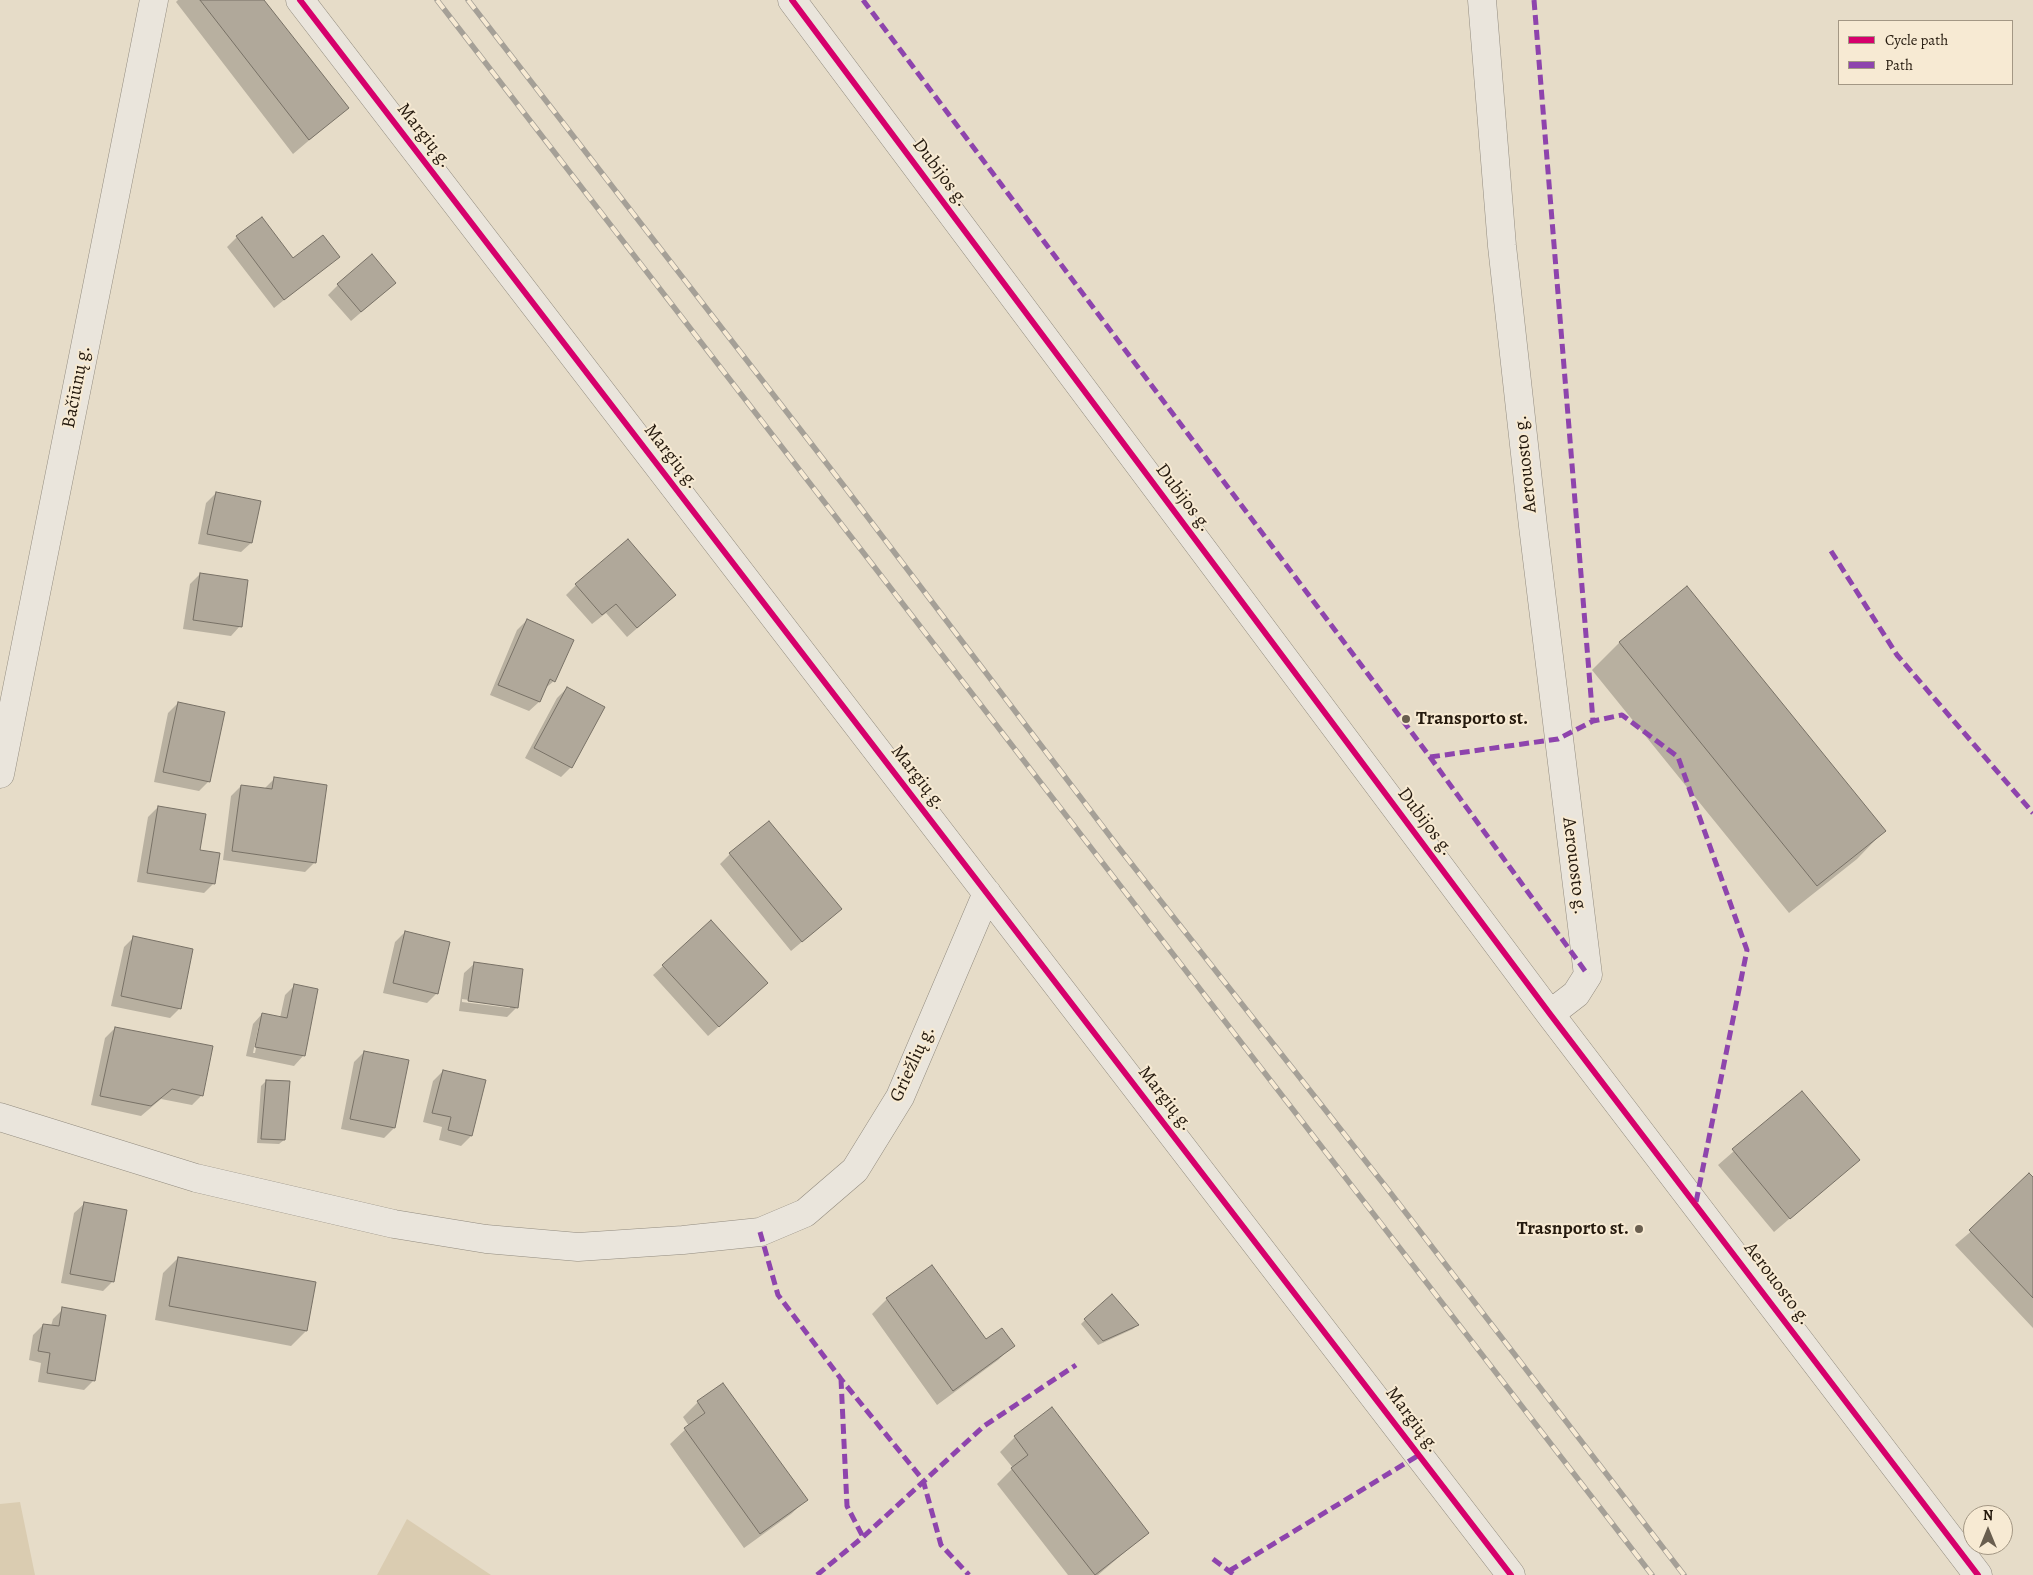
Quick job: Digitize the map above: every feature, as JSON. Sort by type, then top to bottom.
[{"type":"street","name":"Bačiūnų g.","points":[[0,774],[154,0]]},
{"type":"street","name":"Margių g.","points":[[300,0],[1512,1575]]},
{"type":"street","name":"Dubijos g.","points":[[792,0],[1550,1014]]},
{"type":"street","name":"Aerouosto g.","points":[[1482,0],[1502,246],[1525,458],[1588,975],[1576,994],[1550,1014],[1978,1575]]},
{"type":"street","name":"Griežlių g.","points":[[0,1117],[196,1178],[394,1224],[486,1239],[578,1247],[683,1240],[760,1232],[805,1213],[855,1170],[900,1097],[987,893]]},
{"type":"shaded area","points":[[20,1502],[35,1575],[0,1575],[0,1504]]},
{"type":"shaded area","points":[[407,1519],[491,1575],[377,1575]]},
{"type":"building","points":[[200,0],[264,0],[349,108],[309,140]]},
{"type":"building","points":[[262,217],[293,258],[323,235],[340,257],[284,300],[236,236]]},
{"type":"building","points":[[372,254],[396,283],[361,312],[337,284]]},
{"type":"building","points":[[216,492],[261,501],[252,543],[207,534]]},
{"type":"building","points":[[628,539],[676,595],[637,628],[616,604],[602,615],[575,584]]},
{"type":"building","points":[[200,573],[248,580],[242,627],[193,620]]},
{"type":"building","points":[[1687,586],[1886,831],[1817,886],[1619,642]]},
{"type":"building","points":[[527,619],[574,640],[555,682],[550,679],[540,702],[498,685]]},
{"type":"building","points":[[567,687],[605,707],[572,768],[534,748]]},
{"type":"building","points":[[178,702],[225,712],[210,782],[163,772]]},
{"type":"building","points":[[274,777],[327,785],[316,863],[232,851],[241,785],[272,789]]},
{"type":"building","points":[[158,806],[206,814],[200,850],[220,853],[215,884],[147,873]]},
{"type":"building","points":[[769,821],[842,909],[802,942],[729,853]]},
{"type":"building","points":[[711,920],[768,983],[719,1027],[662,965]]},
{"type":"building","points":[[405,931],[450,942],[438,994],[393,983]]},
{"type":"building","points":[[133,936],[193,949],[181,1009],[121,996]]},
{"type":"building","points":[[474,962],[523,969],[518,1008],[468,1001]]},
{"type":"building","points":[[294,984],[318,989],[305,1056],[255,1047],[262,1013],[287,1018]]},
{"type":"building","points":[[115,1027],[213,1046],[203,1096],[172,1089],[151,1106],[100,1096]]},
{"type":"building","points":[[364,1051],[409,1060],[395,1128],[350,1119]]},
{"type":"building","points":[[443,1070],[486,1080],[472,1136],[448,1130],[451,1117],[432,1113]]},
{"type":"building","points":[[266,1080],[290,1081],[285,1140],[261,1139]]},
{"type":"building","points":[[1802,1091],[1860,1160],[1790,1219],[1732,1149]]},
{"type":"building","points":[[2029,1173],[2033,1177],[2033,1298],[1969,1230]]},
{"type":"building","points":[[84,1202],[127,1210],[114,1282],[70,1274]]},
{"type":"building","points":[[178,1257],[316,1282],[307,1331],[169,1306]]},
{"type":"building","points":[[932,1265],[986,1339],[1002,1328],[1015,1346],[953,1391],[886,1298]]},
{"type":"building","points":[[1112,1294],[1139,1325],[1103,1341],[1084,1319]]},
{"type":"building","points":[[62,1307],[106,1315],[95,1381],[47,1373],[50,1353],[38,1351],[43,1324],[59,1326]]},
{"type":"building","points":[[723,1383],[808,1500],[760,1534],[684,1428],[705,1413],[697,1401]]},
{"type":"building","points":[[1052,1407],[1149,1533],[1095,1575],[1011,1468],[1028,1455],[1014,1436]]},
{"type":"railway","points":[[437,0],[1652,1575]]},
{"type":"railway","points":[[468,0],[844,486],[1119,848],[1386,1187],[1684,1575]]},
{"type":"marked path","points":[[863,0],[1430,757],[1588,975]]},
{"type":"marked path","points":[[1534,0],[1593,721]]},
{"type":"marked path","points":[[1831,551],[1897,655],[2033,813]]},
{"type":"marked path","points":[[1430,757],[1558,739],[1593,721],[1622,715],[1678,757],[1747,950],[1696,1202]]},
{"type":"marked path","points":[[760,1232],[778,1295],[841,1379],[923,1480],[941,1545],[969,1575]]},
{"type":"marked path","points":[[817,1575],[863,1537],[984,1426],[1076,1365]]},
{"type":"marked path","points":[[841,1379],[847,1506],[863,1537]]},
{"type":"marked path","points":[[1229,1571],[1419,1455]]},
{"type":"marked path","points":[[1213,1559],[1233,1574]]},
{"type":"cycle path","points":[[300,0],[1511,1575]]},
{"type":"cycle path","points":[[792,0],[1550,1014],[1978,1575]]},
{"type":"place","name":"Transporto st.","points":[[1406,719]]},
{"type":"place","name":"Trasnporto st.","points":[[1639,1229]]}]
